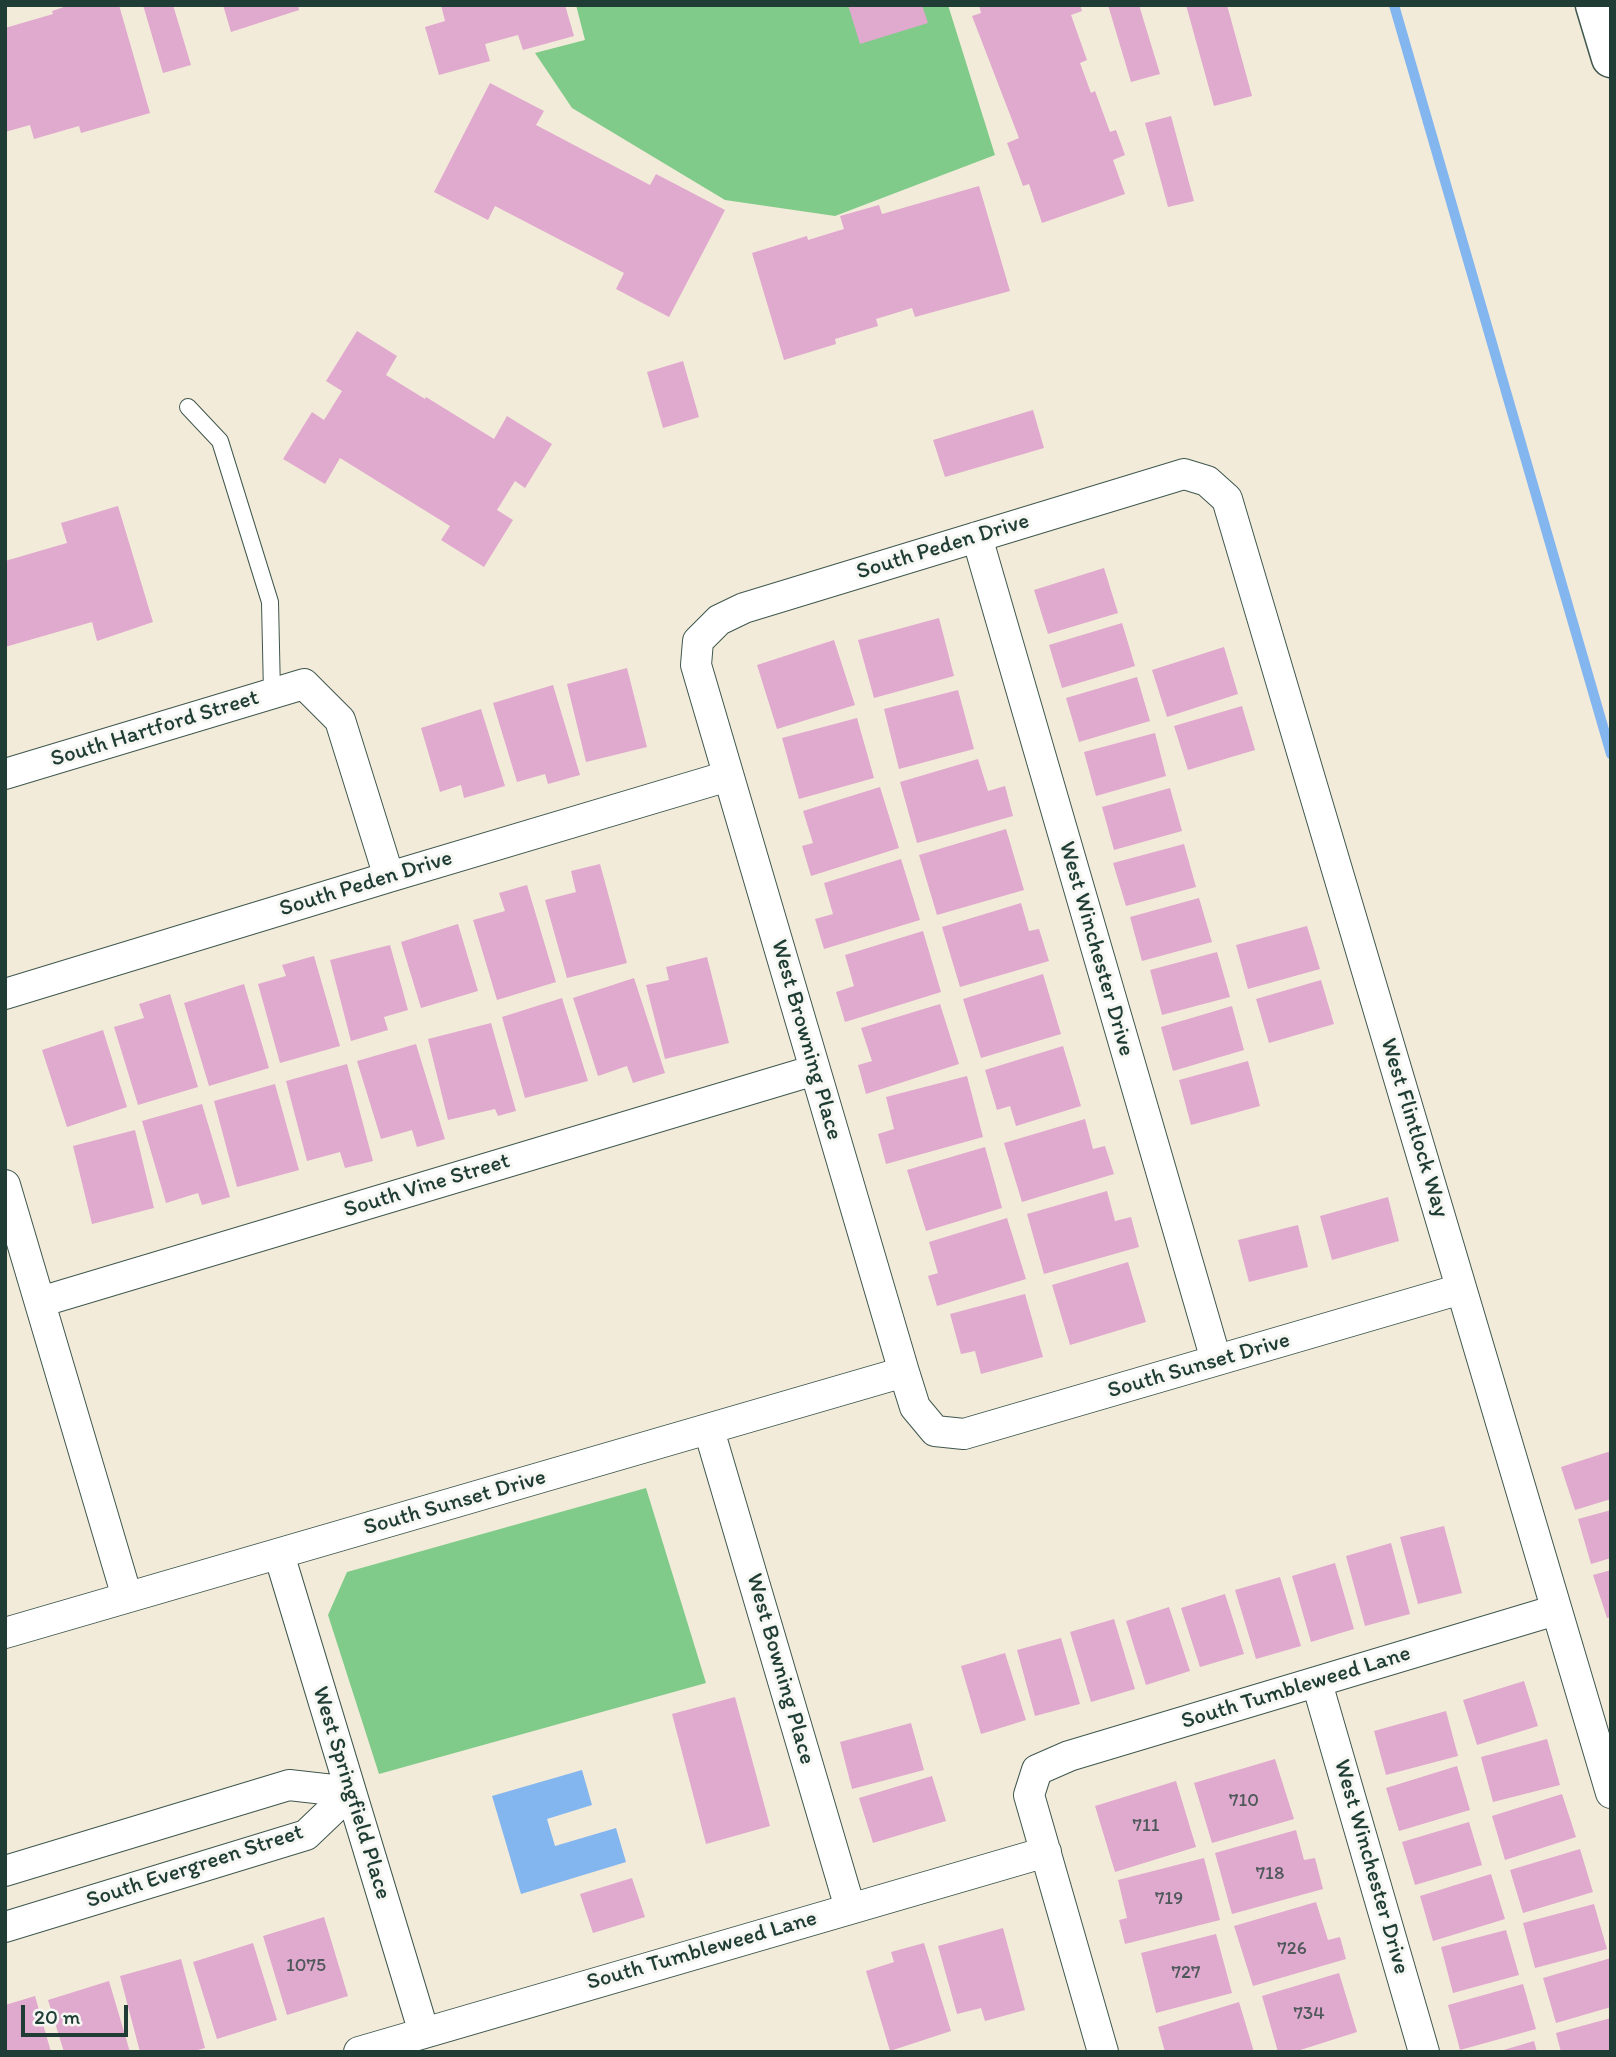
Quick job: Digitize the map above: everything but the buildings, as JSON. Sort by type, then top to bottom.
[{"type":"highway","points":[[1595,5],[1611,58]]},
{"type":"street","name":"South Peden Drive","points":[[698,641],[719,620],[744,608],[1184,474],[1198,477]]},
{"type":"street","name":"West Flintlock Way","points":[[1198,477],[1214,485],[1227,499],[1611,1793]]},
{"type":"street","name":"West Winchester Drive","points":[[977,537],[1216,1360]]},
{"type":"street","name":"West Browning Place","points":[[698,641],[696,665],[904,1372],[915,1407],[935,1431]]},
{"type":"street","name":"South Hartford Street","points":[[5,774],[304,684],[340,720],[389,877]]},
{"type":"street","name":"South Peden Drive","points":[[5,994],[729,776]]},
{"type":"street","name":"South Vine Street","points":[[40,1302],[815,1070]]},
{"type":"street","points":[[5,1185],[127,1597]]},
{"type":"street","name":"South Sunset Drive","points":[[935,1431],[964,1434],[1461,1289]]},
{"type":"street","name":"South Sunset Drive","points":[[5,1633],[904,1372]]},
{"type":"street","name":"West Bowning Place","points":[[709,1430],[850,1908]]},
{"type":"street","name":"West Springfield Place","points":[[279,1554],[424,2033]]},
{"type":"street","name":"South Tumbleweed Lane","points":[[359,2052],[1046,1852],[1029,1795],[1037,1770],[1069,1756],[1556,1610]]},
{"type":"street","name":"West Winchester Drive","points":[[1317,1683],[1424,2052]]},
{"type":"street","name":"South Evergreen Street","points":[[5,1871],[289,1785],[351,1792]]},
{"type":"street","name":"South Evergreen Street","points":[[5,1927],[306,1835],[351,1792]]},
{"type":"street","points":[[1046,1852],[1103,2052]]},
{"type":"lane","points":[[188,407],[220,441],[270,603],[272,693]]},
{"type":"green space","points":[[576,5],[948,5],[995,155],[835,216],[725,200],[572,108],[535,53],[585,40]]},
{"type":"green space","points":[[646,1488],[706,1683],[379,1774],[328,1615],[347,1572]]},
{"type":"water","points":[[582,1770],[592,1805],[547,1819],[555,1846],[616,1828],[626,1862],[521,1894],[492,1796]]},
{"type":"waterway","points":[[1394,5],[1611,754]]}]
